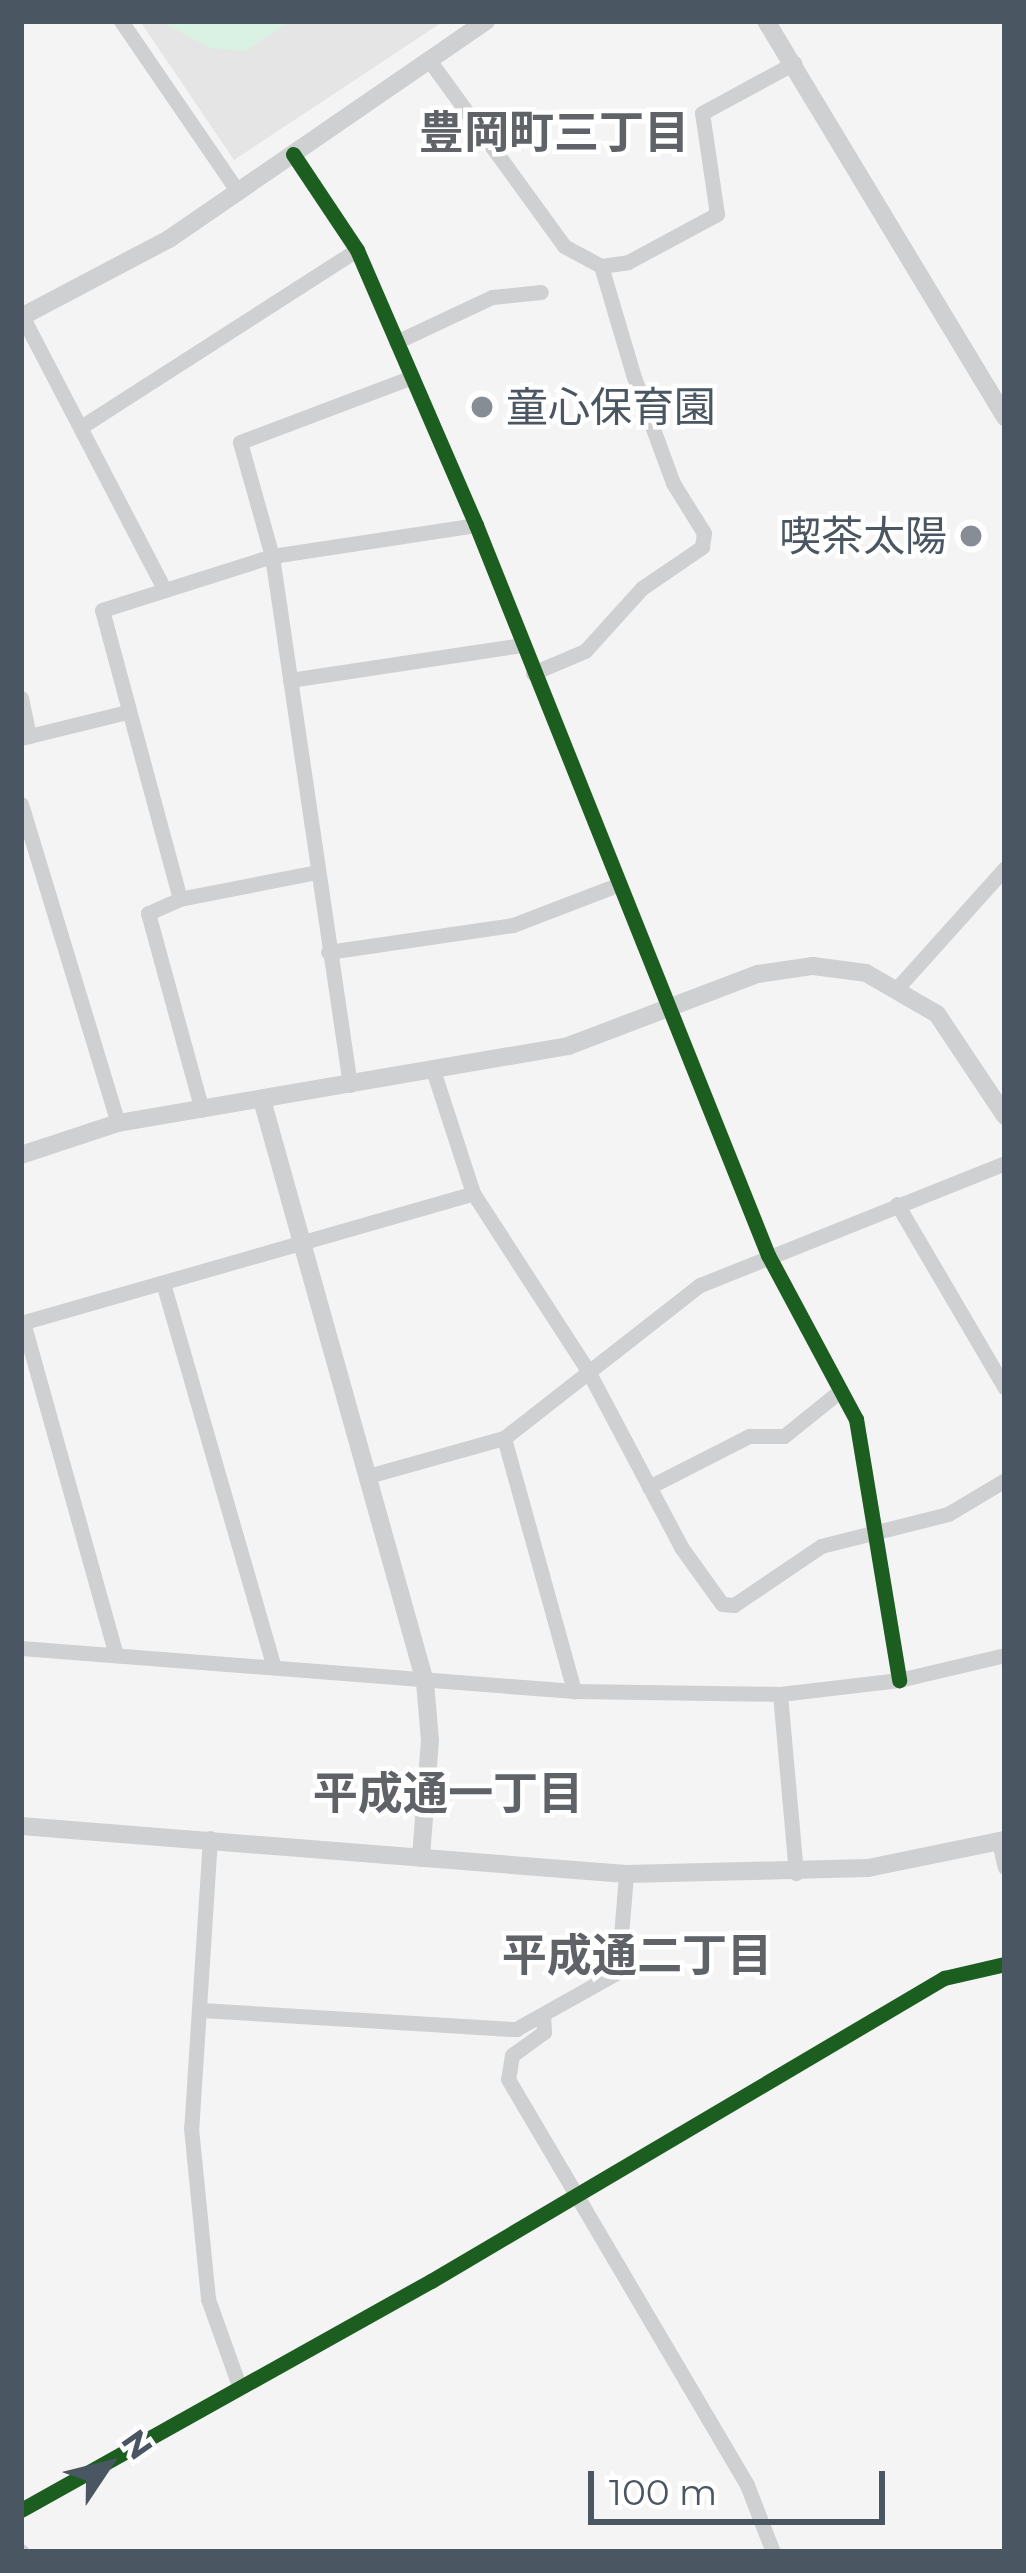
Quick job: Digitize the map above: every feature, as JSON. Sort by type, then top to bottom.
[{"type":"street","points":[[121,21],[238,192]]},
{"type":"street","points":[[164,589],[85,425],[22,316],[238,192],[486,21]]},
{"type":"street","points":[[766,21],[1005,417]]},
{"type":"street","points":[[429,59],[564,246],[601,266],[628,262],[717,214],[702,112],[794,63]]},
{"type":"street","points":[[293,154],[357,250],[476,525],[768,1255],[856,1419],[899,1680]]},
{"type":"street","points":[[85,425],[357,250]]},
{"type":"street","points":[[533,673],[585,651],[642,589],[702,547],[704,533],[673,483],[633,374],[601,266]]},
{"type":"street","points":[[396,342],[492,297],[541,292]]},
{"type":"street","points":[[350,1085],[272,556],[240,442],[412,377]]},
{"type":"street","points":[[180,899],[103,610],[272,556],[476,525]]},
{"type":"street","points":[[290,680],[522,645]]},
{"type":"street","points":[[21,698],[25,737],[127,712]]},
{"type":"street","points":[[21,804],[118,1124]]},
{"type":"street","points":[[898,986],[1005,868]]},
{"type":"street","points":[[202,1110],[148,913],[180,899],[317,872]]},
{"type":"street","points":[[328,952],[513,925],[617,885]]},
{"type":"street","points":[[21,1155],[118,1124],[568,1046],[758,974],[813,967],[898,986],[938,1014],[1005,1116]]},
{"type":"street","points":[[434,1070],[473,1193],[588,1371],[649,1487],[722,1604],[734,1605],[821,1546],[948,1514],[1005,1480]]},
{"type":"street","points":[[262,1100],[425,1682],[430,1740],[421,1858]]},
{"type":"street","points":[[368,1476],[504,1438],[700,1285],[1005,1163]]},
{"type":"street","points":[[116,1654],[22,1322],[473,1193]]},
{"type":"street","points":[[897,1204],[1005,1388]]},
{"type":"street","points":[[163,1283],[273,1665]]},
{"type":"street","points":[[649,1487],[748,1436],[784,1436],[840,1391]]},
{"type":"street","points":[[504,1438],[574,1691]]},
{"type":"street","points":[[21,1648],[273,1665],[425,1682],[574,1691],[780,1694],[899,1680],[1005,1655]]},
{"type":"street","points":[[780,1694],[796,1873]]},
{"type":"street","points":[[21,1826],[626,1874],[796,1873],[1002,1841],[1005,1867]]},
{"type":"street","points":[[210,1838],[191,2128],[208,2299],[238,2383]]},
{"type":"street","points":[[201,2010],[495,2033],[543,2016],[618,1972],[626,1874]]},
{"type":"street","points":[[21,2510],[238,2383],[430,2281],[576,2191],[961,1969],[1005,1964]]},
{"type":"street","points":[[543,2016],[544,2032],[512,2055],[508,2079],[747,2485],[772,2552]]},
{"type":"shaded area","points":[[140,21],[444,21],[234,160]]},
{"type":"green space","points":[[159,21],[291,21],[245,51],[211,48]]},
{"type":"cycle path","points":[[293,154],[357,250],[476,525],[768,1255],[856,1419],[899,1680]]},
{"type":"cycle path","points":[[21,2510],[431,2281],[944,1978],[1005,1964]]},
{"type":"place","name":"童心保育園","points":[[482,407]]},
{"type":"place","name":"喫茶太陽","points":[[971,536]]},
{"type":"district","name":"豊岡町三丁目","points":[[554,132]]},
{"type":"district","name":"平成通一丁目","points":[[448,1793]]},
{"type":"district","name":"平成通二丁目","points":[[637,1955]]}]
